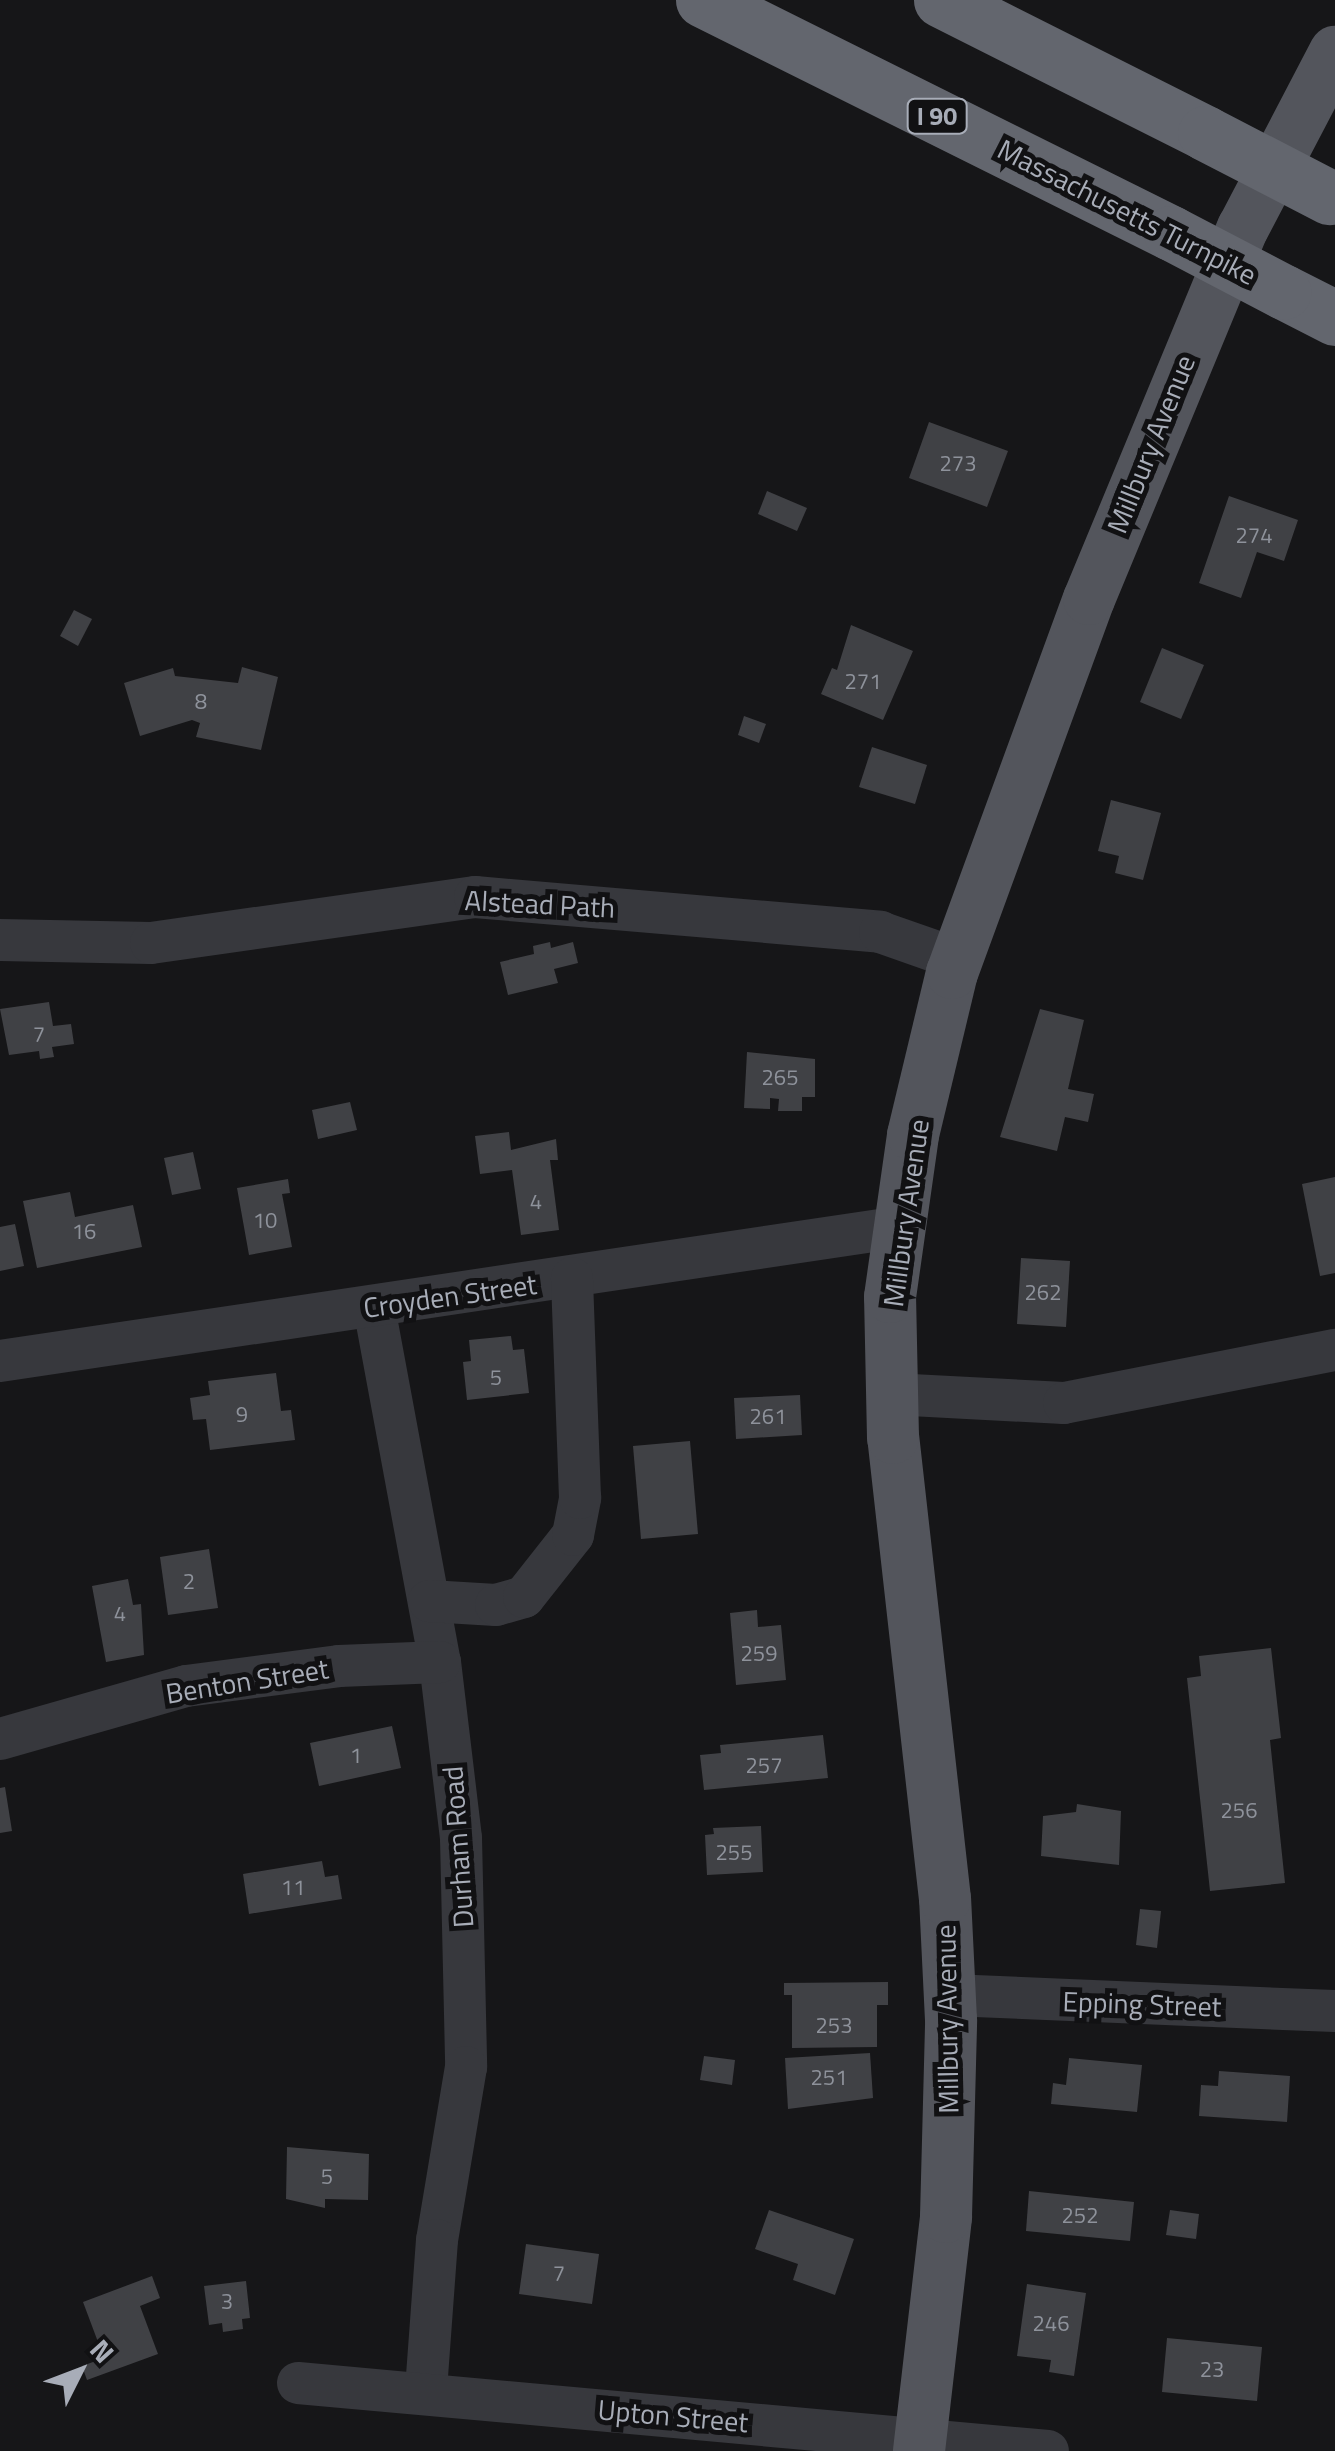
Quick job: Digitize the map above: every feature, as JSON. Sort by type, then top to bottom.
[{"type":"highway","name":"Massachusetts Turnpike","points":[[703,0],[1335,318]]},
{"type":"highway","points":[[941,0],[1332,198]]},
{"type":"main road","name":"Millbury Avenue","points":[[920,2444],[946,2217],[950,1995],[892,1394],[890,1297],[913,1136],[957,959],[1042,720],[1174,385],[1243,228],[1335,52]]},
{"type":"street","name":"Alstead Path","points":[[0,940],[151,943],[475,897],[880,932],[957,959]]},
{"type":"street","name":"Croyden Street","points":[[0,1362],[900,1227]]},
{"type":"street","points":[[429,1600],[496,1605],[524,1596],[573,1535],[580,1498],[572,1278]]},
{"type":"street","name":"Durham Road","points":[[374,1307],[440,1662],[461,1838],[466,2067],[437,2240],[426,2391]]},
{"type":"street","points":[[892,1394],[1064,1403],[1335,1350]]},
{"type":"street","name":"Benton Street","points":[[0,1739],[186,1686],[339,1666],[440,1662]]},
{"type":"street","name":"Epping Street","points":[[950,1995],[1335,2011]]},
{"type":"street","name":"Upton Street","points":[[298,2382],[426,2391],[920,2444],[1048,2451]]},
{"type":"building","points":[[929,422],[1008,451],[987,507],[909,478]]},
{"type":"building","points":[[767,491],[807,508],[797,531],[758,514]]},
{"type":"building","points":[[1229,496],[1298,520],[1284,561],[1257,552],[1241,598],[1199,583]]},
{"type":"building","points":[[74,610],[92,619],[78,646],[60,636]]},
{"type":"building","points":[[851,625],[913,651],[883,720],[821,694],[832,668],[837,670]]},
{"type":"building","points":[[1162,648],[1204,665],[1181,719],[1140,702]]},
{"type":"building","points":[[242,667],[278,677],[261,750],[196,737],[200,723],[192,720],[140,736],[124,683],[173,668],[175,676],[238,683]]},
{"type":"building","points":[[744,716],[766,724],[759,743],[738,735]]},
{"type":"building","points":[[872,747],[927,765],[915,804],[859,787]]},
{"type":"building","points":[[1111,800],[1161,813],[1143,880],[1115,873],[1119,856],[1098,851]]},
{"type":"building","points":[[550,942],[551,948],[573,942],[578,963],[554,969],[558,983],[508,995],[500,962],[534,954],[533,946]]},
{"type":"building","points":[[49,1002],[53,1026],[71,1024],[74,1044],[52,1047],[54,1057],[40,1059],[39,1051],[9,1055],[0,1009]]},
{"type":"building","points":[[1040,1009],[1084,1020],[1068,1089],[1094,1094],[1088,1122],[1065,1117],[1057,1151],[1000,1137]]},
{"type":"building","points":[[747,1052],[815,1059],[815,1097],[802,1097],[802,1111],[778,1111],[779,1099],[770,1098],[770,1109],[744,1108]]},
{"type":"building","points":[[350,1102],[357,1130],[318,1139],[312,1110]]},
{"type":"building","points":[[509,1132],[511,1150],[556,1139],[558,1160],[550,1160],[559,1230],[521,1235],[512,1170],[480,1174],[475,1136]]},
{"type":"building","points":[[193,1152],[201,1189],[172,1195],[164,1158]]},
{"type":"building","points":[[1335,1177],[1335,1273],[1320,1276],[1302,1184]]},
{"type":"building","points":[[288,1179],[290,1193],[282,1194],[292,1247],[249,1255],[237,1188]]},
{"type":"building","points":[[70,1192],[75,1217],[133,1205],[142,1247],[37,1268],[23,1201]]},
{"type":"building","points":[[15,1224],[24,1266],[0,1271],[0,1227]]},
{"type":"building","points":[[1021,1258],[1070,1261],[1066,1327],[1017,1324]]},
{"type":"building","points":[[511,1336],[513,1350],[524,1349],[529,1393],[467,1400],[463,1362],[471,1361],[469,1340]]},
{"type":"building","points":[[276,1373],[281,1411],[291,1410],[295,1440],[210,1450],[206,1419],[193,1420],[190,1398],[210,1395],[208,1381]]},
{"type":"building","points":[[800,1395],[802,1435],[736,1439],[734,1398]]},
{"type":"building","points":[[690,1441],[698,1534],[641,1539],[633,1446]]},
{"type":"building","points":[[209,1549],[218,1608],[168,1615],[160,1557]]},
{"type":"building","points":[[128,1579],[133,1605],[141,1604],[144,1655],[106,1662],[92,1586]]},
{"type":"building","points":[[757,1610],[758,1627],[781,1625],[786,1680],[736,1685],[730,1613]]},
{"type":"building","points":[[1271,1648],[1281,1738],[1270,1740],[1285,1883],[1210,1891],[1187,1678],[1201,1676],[1199,1656]]},
{"type":"building","points":[[392,1726],[401,1768],[319,1786],[310,1743]]},
{"type":"building","points":[[823,1735],[828,1778],[704,1790],[700,1755],[721,1753],[720,1745]]},
{"type":"building","points":[[5,1787],[12,1831],[0,1833],[0,1788]]},
{"type":"building","points":[[1077,1804],[1121,1811],[1119,1865],[1041,1856],[1043,1816],[1076,1812]]},
{"type":"building","points":[[761,1826],[763,1872],[707,1875],[705,1835],[714,1834],[713,1828]]},
{"type":"building","points":[[322,1861],[325,1877],[338,1875],[342,1899],[249,1914],[243,1874]]},
{"type":"building","points":[[1140,1909],[1161,1911],[1157,1948],[1136,1945]]},
{"type":"building","points":[[888,1982],[888,2005],[877,2005],[877,2047],[792,2048],[792,1995],[784,1995],[784,1983]]},
{"type":"building","points":[[870,2053],[873,2098],[788,2109],[785,2058]]},
{"type":"building","points":[[704,2056],[735,2060],[732,2085],[700,2080]]},
{"type":"building","points":[[1069,2058],[1142,2065],[1137,2112],[1051,2104],[1053,2083],[1066,2085]]},
{"type":"building","points":[[1219,2071],[1290,2076],[1287,2122],[1199,2116],[1201,2085],[1218,2086]]},
{"type":"building","points":[[287,2147],[369,2154],[368,2200],[325,2199],[325,2208],[286,2199]]},
{"type":"building","points":[[1029,2191],[1134,2202],[1130,2241],[1026,2231]]},
{"type":"building","points":[[769,2210],[854,2239],[835,2295],[793,2280],[798,2264],[755,2249]]},
{"type":"building","points":[[1170,2210],[1199,2214],[1196,2239],[1166,2235]]},
{"type":"building","points":[[526,2244],[599,2254],[592,2304],[519,2294]]},
{"type":"building","points":[[152,2276],[160,2298],[140,2306],[158,2354],[87,2380],[82,2366],[104,2358],[83,2302]]},
{"type":"building","points":[[246,2281],[250,2318],[242,2319],[243,2329],[223,2332],[222,2323],[209,2325],[204,2286]]},
{"type":"building","points":[[1027,2284],[1086,2293],[1074,2376],[1049,2372],[1051,2360],[1017,2356]]},
{"type":"building","points":[[1167,2338],[1262,2347],[1257,2401],[1162,2392]]}]
